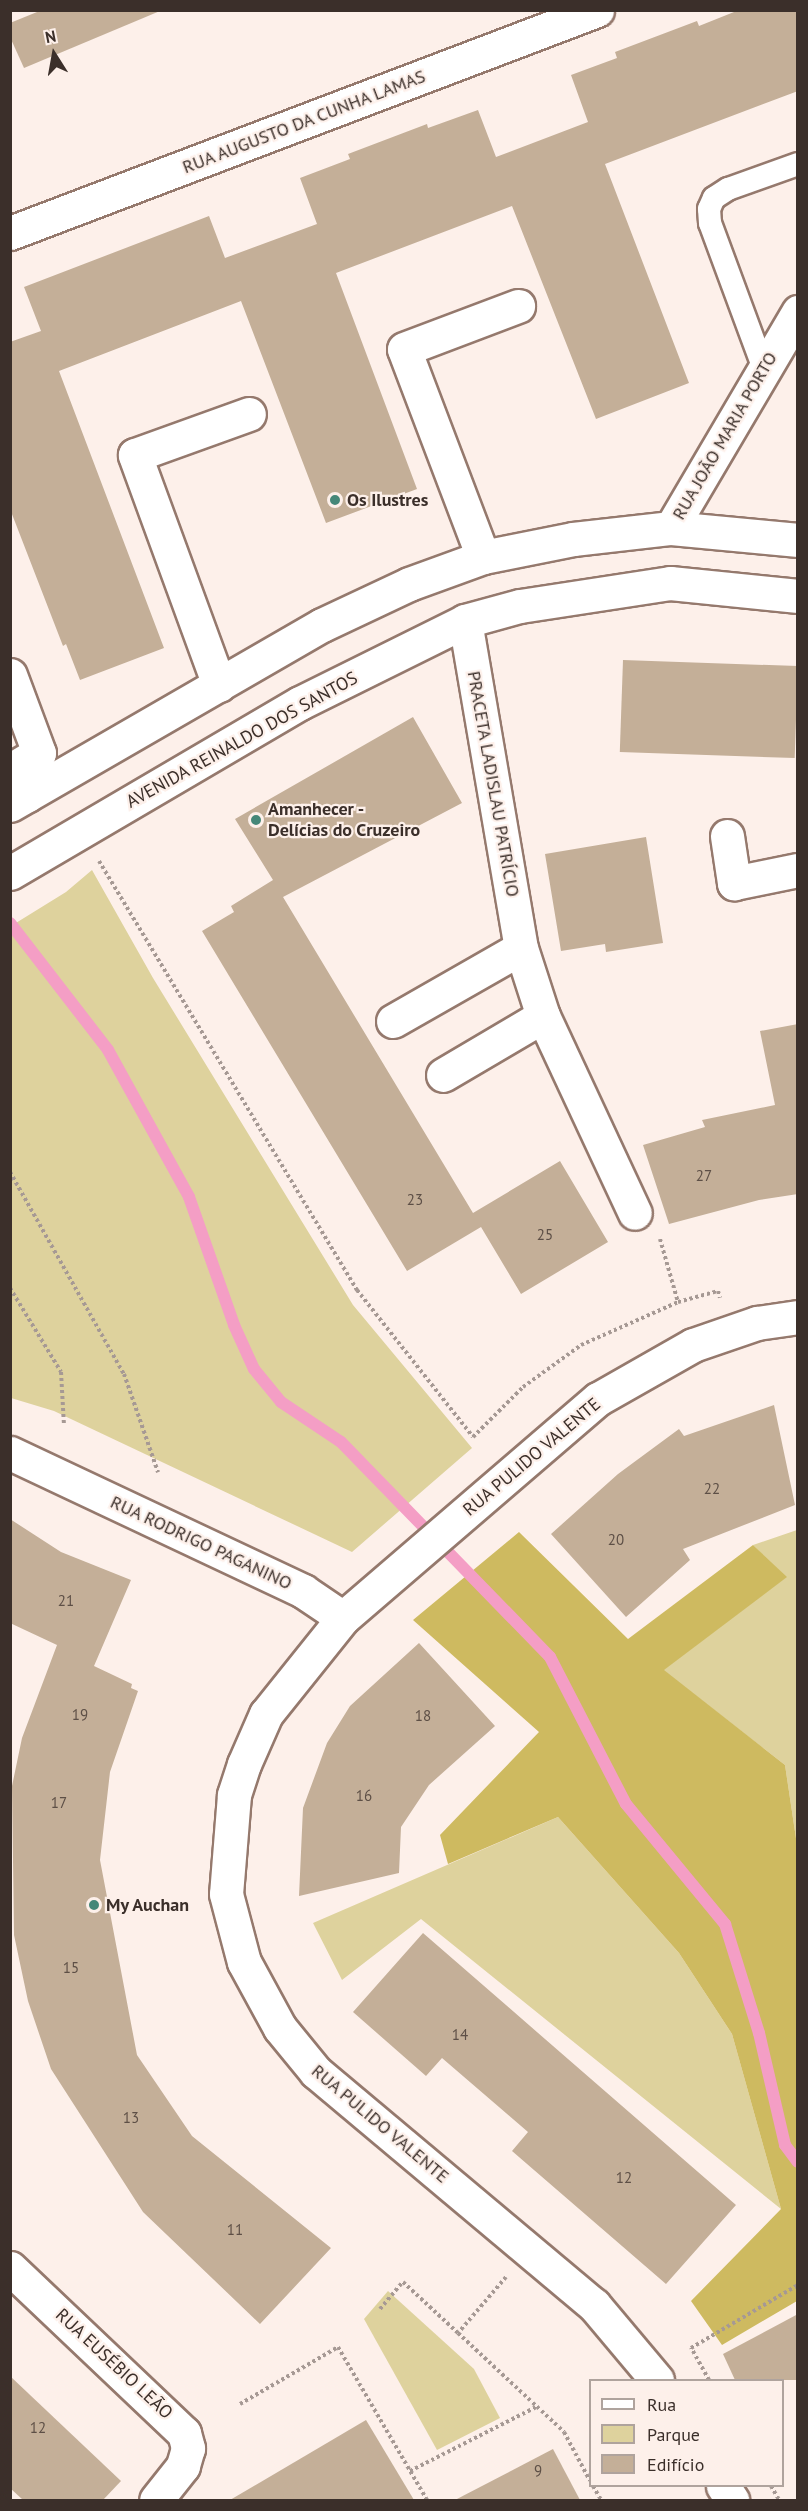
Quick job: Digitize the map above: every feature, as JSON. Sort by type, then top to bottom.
[{"type":"street","name":"RUA AUGUSTO DA CUNHA LAMAS","points":[[10,233],[597,10]]},
{"type":"street","points":[[483,557],[404,349],[518,306]]},
{"type":"street","name":"RUA JOÃO MARIA PORTO","points":[[671,528],[798,312]]},
{"type":"street","points":[[219,685],[135,455],[249,414]]},
{"type":"street","points":[[10,675],[39,753],[11,770],[17,801],[333,620],[409,584],[483,557],[573,539],[671,528],[798,540]]},
{"type":"street","name":"AVENIDA REINALDO DOS SANTOS","points":[[10,873],[300,703],[465,621],[530,604],[670,583],[798,596]]},
{"type":"street","name":"PRACETA LADISLAU PATRÍCIO","points":[[465,621],[521,948],[543,1016],[635,1213]]},
{"type":"street","points":[[727,836],[734,884],[798,870]]},
{"type":"street","points":[[393,1021],[521,948]]},
{"type":"street","points":[[443,1075],[543,1016]]},
{"type":"street","name":"RUA PULIDO VALENTE","points":[[656,2379],[594,2305],[530,2248],[316,2072],[260,1996],[236,1940],[226,1894],[226,1860],[234,1795],[244,1764],[266,1714],[343,1618],[598,1399],[693,1345],[757,1323],[798,1317]]},
{"type":"street","name":"RUA RODRIGO PAGANINO","points":[[10,1453],[303,1591],[343,1618]]},
{"type":"street","name":"RUA EUSÉBIO LEÃO","points":[[10,2268],[184,2433],[188,2448],[183,2466],[156,2500]]},
{"type":"street","points":[[724,2487],[732,2500]]},
{"type":"lane","points":[[764,369],[710,223],[709,209],[714,198],[728,189],[798,164]]},
{"type":"path","points":[[51,849],[73,873],[98,860],[357,1290],[473,1437],[523,1387],[581,1345],[678,1302],[718,1291]]},
{"type":"path","points":[[10,1172],[124,1374],[158,1472]]},
{"type":"path","points":[[635,1213],[640,1226],[655,1221],[678,1302]]},
{"type":"path","points":[[10,1288],[61,1372],[64,1426]]},
{"type":"path","points":[[458,2333],[530,2248]]},
{"type":"path","points":[[380,2309],[403,2282],[564,2432],[589,2477]]},
{"type":"path","points":[[709,2379],[691,2348],[798,2285]]},
{"type":"path","points":[[240,2404],[338,2347],[427,2500]]},
{"type":"path","points":[[411,2471],[538,2406]]},
{"type":"green space","points":[[92,870],[153,978],[353,1305],[472,1448],[352,1552],[54,1411],[11,1398],[11,926],[66,892]]},
{"type":"green space","points":[[797,1530],[797,1845],[785,1765],[663,1670],[786,1577],[753,1545]]},
{"type":"green space","points":[[558,1817],[679,1953],[732,2034],[781,2209],[421,1919],[342,1980],[313,1923]]},
{"type":"green space","points":[[388,2291],[474,2369],[500,2418],[437,2450],[364,2319]]},
{"type":"shaded area","points":[[519,1532],[628,1639],[753,1545],[787,1577],[664,1670],[785,1765],[797,1845],[797,2301],[722,2345],[691,2301],[781,2209],[732,2034],[679,1953],[558,1817],[448,1864],[440,1835],[539,1732],[413,1620]]},
{"type":"building","points":[[42,10],[160,11],[24,68],[10,37],[10,23]]},
{"type":"building","points":[[739,10],[798,10],[798,91],[605,164],[689,383],[596,419],[512,206],[336,273],[417,489],[326,523],[241,301],[59,371],[164,648],[80,680],[66,644],[63,646],[10,509],[10,342],[41,331],[24,287],[209,216],[225,258],[317,224],[300,178],[350,159],[348,154],[427,124],[428,128],[478,110],[496,157],[588,122],[571,75],[617,58],[615,52],[697,21],[699,26]]},
{"type":"building","points":[[623,660],[798,666],[795,758],[620,752]]},
{"type":"building","points":[[413,717],[462,803],[283,897],[473,1213],[560,1161],[608,1242],[521,1294],[481,1227],[407,1271],[202,931],[234,912],[231,906],[273,880],[235,819]]},
{"type":"building","points":[[646,837],[663,943],[606,952],[605,944],[561,951],[545,854]]},
{"type":"building","points":[[798,1024],[798,1194],[759,1200],[669,1224],[643,1145],[705,1127],[702,1120],[775,1105],[760,1031]]},
{"type":"building","points":[[774,1405],[795,1505],[683,1549],[690,1560],[626,1617],[551,1534],[618,1474],[679,1429],[684,1436]]},
{"type":"building","points":[[10,1519],[61,1552],[131,1580],[94,1666],[132,1684],[131,1688],[138,1691],[110,1772],[100,1860],[137,2055],[192,2136],[331,2248],[260,2324],[143,2212],[51,2069],[28,2001],[14,1935],[12,1786],[22,1738],[57,1645],[10,1623]]},
{"type":"building","points":[[419,1643],[495,1726],[429,1785],[401,1827],[399,1873],[299,1896],[303,1808],[327,1743],[350,1706]]},
{"type":"building","points":[[423,1933],[736,2205],[666,2284],[512,2151],[528,2132],[442,2058],[426,2076],[353,2012]]},
{"type":"building","points":[[798,2314],[798,2380],[735,2379],[723,2354]]},
{"type":"building","points":[[10,2376],[121,2481],[103,2500],[23,2500],[10,2488]]},
{"type":"building","points":[[366,2420],[414,2500],[230,2500]]},
{"type":"building","points":[[553,2449],[580,2500],[455,2500]]},
{"type":"waterway","points":[[10,923],[108,1050],[189,1197],[234,1325],[254,1369],[281,1402],[341,1442],[550,1657],[626,1804],[725,1924],[759,2033],[785,2145],[798,2162]]},
{"type":"place","name":"Os Ilustres","points":[[335,500]]},
{"type":"place","name":"Amanhecer - Delícias do Cruzeiro","points":[[256,820]]},
{"type":"place","name":"My Auchan","points":[[94,1905]]}]
